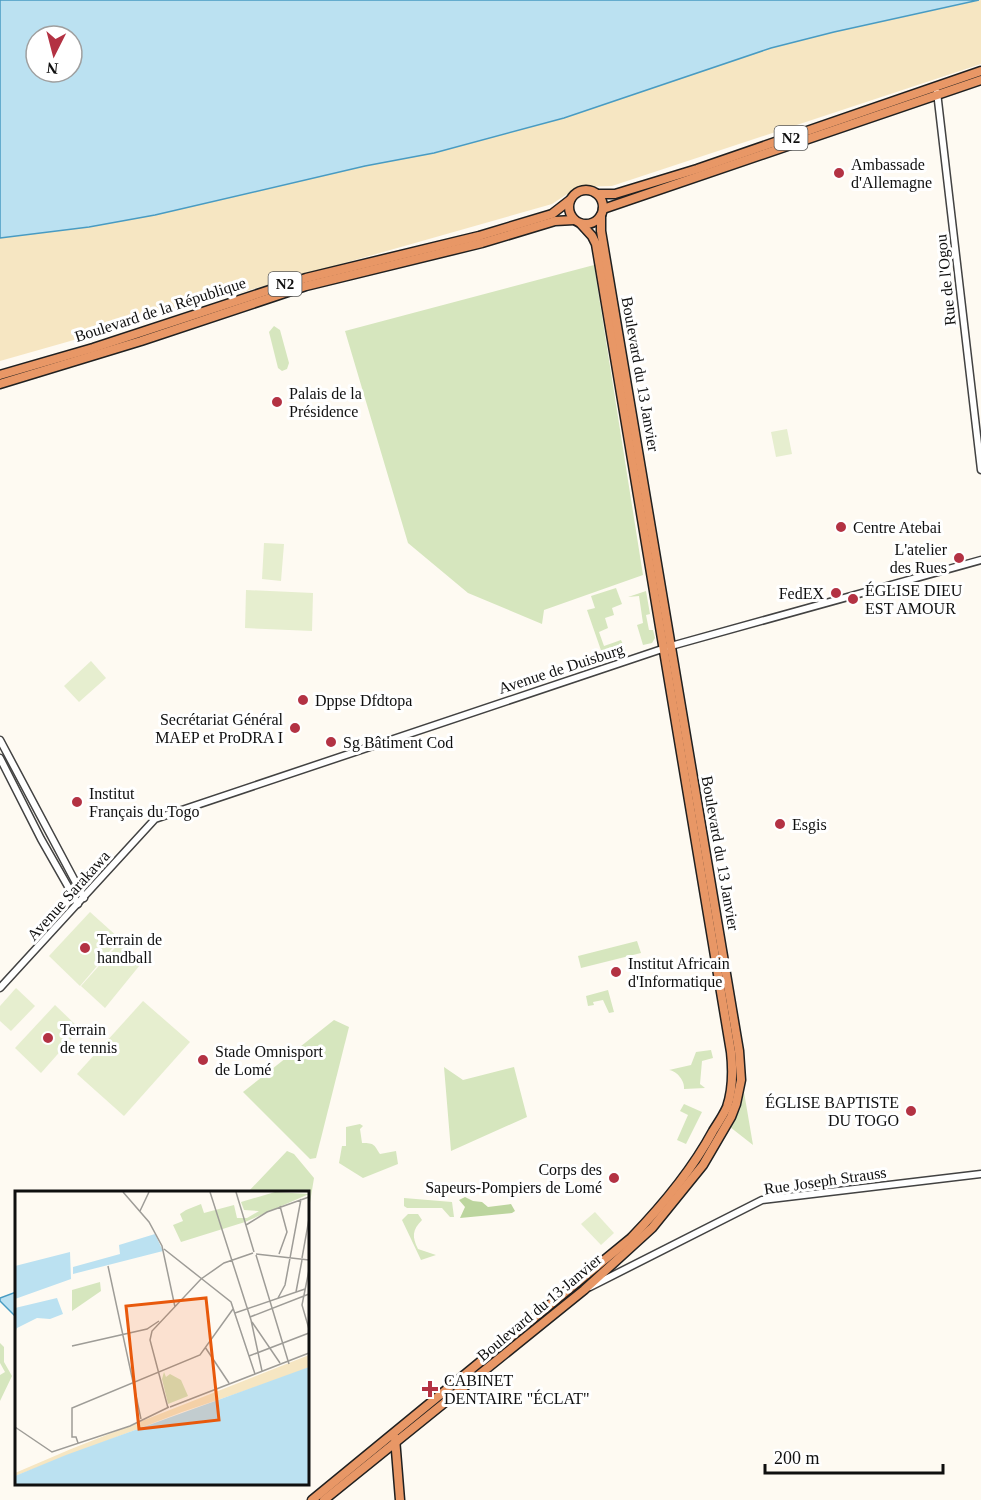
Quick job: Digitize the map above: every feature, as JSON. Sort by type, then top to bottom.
[{"type":"highway","name":"N2","points":[[602,212],[738,165],[981,71]]},
{"type":"highway","name":"N2","points":[[598,194],[615,194],[697,170],[936,90],[981,80]]},
{"type":"highway","points":[[589,190],[598,194],[602,201],[602,212],[591,224],[578,222],[569,211],[570,200],[580,191],[589,190]]},
{"type":"highway","name":"Boulevard de la République","points":[[0,375],[93,348],[306,278],[497,231],[552,214],[570,200]]},
{"type":"highway","name":"Boulevard du 13 Janvier","points":[[324,1500],[395,1437],[631,1238],[695,1160],[727,1107],[732,1080],[732,1062],[602,231],[602,212]]},
{"type":"highway","name":"Boulevard de la République","points":[[0,384],[306,286],[482,243],[555,221],[578,222]]},
{"type":"highway","name":"Boulevard du 13 Janvier","points":[[312,1500],[584,1290],[652,1228],[703,1165],[734,1111],[741,1080],[739,1051],[718,920],[596,244],[592,236],[578,222]]},
{"type":"highway","points":[[395,1437],[400,1500]]},
{"type":"street","name":"Rue de l'Ogou","points":[[936,90],[981,470]]},
{"type":"street","name":"Avenue de Duisburg","points":[[155,819],[667,647],[981,560]]},
{"type":"street","points":[[1,744],[84,898]]},
{"type":"street","points":[[9,759],[1,761],[78,904]]},
{"type":"street","name":"Avenue Sarakawa","points":[[0,988],[155,819]]},
{"type":"street","name":"Rue Joseph Strauss","points":[[584,1290],[762,1200],[981,1174]]},
{"type":"green space","points":[[594,265],[643,575],[544,610],[542,624],[468,593],[408,543],[345,331]]},
{"type":"green space","points":[[274,326],[280,330],[289,363],[287,369],[282,371],[278,368],[269,332]]},
{"type":"green space","points":[[787,429],[792,454],[776,457],[771,432]]},
{"type":"green space","points":[[264,543],[284,544],[281,581],[262,579]]},
{"type":"green space","points":[[616,588],[622,604],[612,608],[614,615],[605,618],[608,628],[599,632],[604,646],[621,640],[626,651],[604,659],[587,610],[595,608],[591,596]]},
{"type":"green space","points":[[246,590],[313,593],[312,631],[245,628]]},
{"type":"green space","points":[[646,591],[650,614],[646,615],[649,630],[653,630],[655,638],[652,643],[643,645],[637,625],[643,623],[639,596],[628,597]]},
{"type":"green space","points":[[91,661],[106,678],[79,702],[64,686]]},
{"type":"green space","name":"Terrain de handball","points":[[90,912],[120,939],[80,986],[49,956]]},
{"type":"green space","points":[[121,941],[144,960],[105,1008],[81,986]]},
{"type":"green space","points":[[637,941],[641,953],[581,968],[578,956]]},
{"type":"green space","points":[[16,988],[35,1006],[11,1031],[0,1021],[0,1006]]},
{"type":"green space","points":[[608,990],[614,1012],[609,1013],[603,1000],[593,1002],[594,1005],[588,1006],[586,996]]},
{"type":"green space","points":[[143,1001],[190,1042],[124,1116],[77,1074]]},
{"type":"green space","name":"Terrain de tennis","points":[[55,1005],[80,1029],[41,1073],[15,1048]]},
{"type":"green space","points":[[334,1020],[349,1027],[316,1158],[310,1159],[243,1092]]},
{"type":"green space","points":[[711,1050],[713,1058],[702,1061],[700,1084],[705,1088],[684,1089],[680,1077],[669,1070],[691,1065],[696,1052]]},
{"type":"green space","points":[[444,1067],[463,1080],[514,1067],[527,1117],[451,1151]]},
{"type":"green space","points":[[744,1092],[753,1145],[730,1127],[740,1110]]},
{"type":"green space","points":[[684,1104],[702,1112],[686,1144],[677,1140],[688,1115],[680,1111]]},
{"type":"green space","points":[[360,1124],[363,1126],[360,1129],[362,1143],[374,1145],[380,1154],[396,1151],[398,1164],[363,1178],[339,1163],[342,1146],[346,1146],[346,1127]]},
{"type":"green space","points":[[287,1151],[294,1154],[314,1178],[309,1209],[309,1191],[249,1191]]},
{"type":"green space","points":[[465,1197],[482,1202],[488,1207],[511,1204],[515,1211],[460,1218],[465,1207],[459,1200]]},
{"type":"green space","points":[[404,1198],[452,1202],[454,1217],[450,1217],[442,1208],[407,1208],[404,1206]]},
{"type":"green space","points":[[595,1212],[614,1233],[601,1245],[581,1224]]},
{"type":"green space","points":[[408,1214],[418,1214],[422,1220],[414,1234],[418,1249],[436,1255],[421,1260],[402,1220]]},
{"type":"green space","points":[[0,1343],[4,1347],[4,1362],[12,1376],[0,1401],[0,1375],[5,1372],[0,1363]]},
{"type":"sand","points":[[981,0],[981,64],[612,186],[578,187],[552,204],[0,361],[0,238],[89,227],[155,215],[365,166],[434,153],[564,118],[771,48]]},
{"type":"water","points":[[0,0],[979,0],[771,48],[564,118],[434,153],[365,166],[155,215],[89,227],[0,238]]},
{"type":"water","points":[[15,1292],[15,1316],[0,1301],[0,1298]]},
{"type":"place","name":"Ambassade d'Allemagne","points":[[839,173]]},
{"type":"place","name":"Palais de la Présidence","points":[[277,402]]},
{"type":"place","name":"Centre Atebai","points":[[841,527]]},
{"type":"place","name":"L'atelier des Rues","points":[[959,558]]},
{"type":"place","name":"FedEX","points":[[836,593]]},
{"type":"place","name":"ÉGLISE DIEU EST AMOUR","points":[[853,599]]},
{"type":"place","name":"Dppse Dfdtopa","points":[[303,700]]},
{"type":"place","name":"Secrétariat Général MAEP et ProDRA I","points":[[295,728]]},
{"type":"place","name":"Sg Bâtiment Cod","points":[[331,742]]},
{"type":"place","name":"Institut Français du Togo","points":[[77,802]]},
{"type":"place","name":"Esgis","points":[[780,824]]},
{"type":"place","name":"Terrain de handball","points":[[85,948]]},
{"type":"place","name":"Institut Africain d'Informatique","points":[[616,972]]},
{"type":"place","name":"Terrain de tennis","points":[[48,1038]]},
{"type":"place","name":"Stade Omnisport de Lomé","points":[[203,1060]]},
{"type":"place","name":"ÉGLISE BAPTISTE DU TOGO","points":[[911,1111]]},
{"type":"place","name":"Corps des Sapeurs-Pompiers de Lomé","points":[[614,1178]]},
{"type":"place","name":"CABINET DENTAIRE \"ÉCLAT\"","points":[[430,1389]]}]
